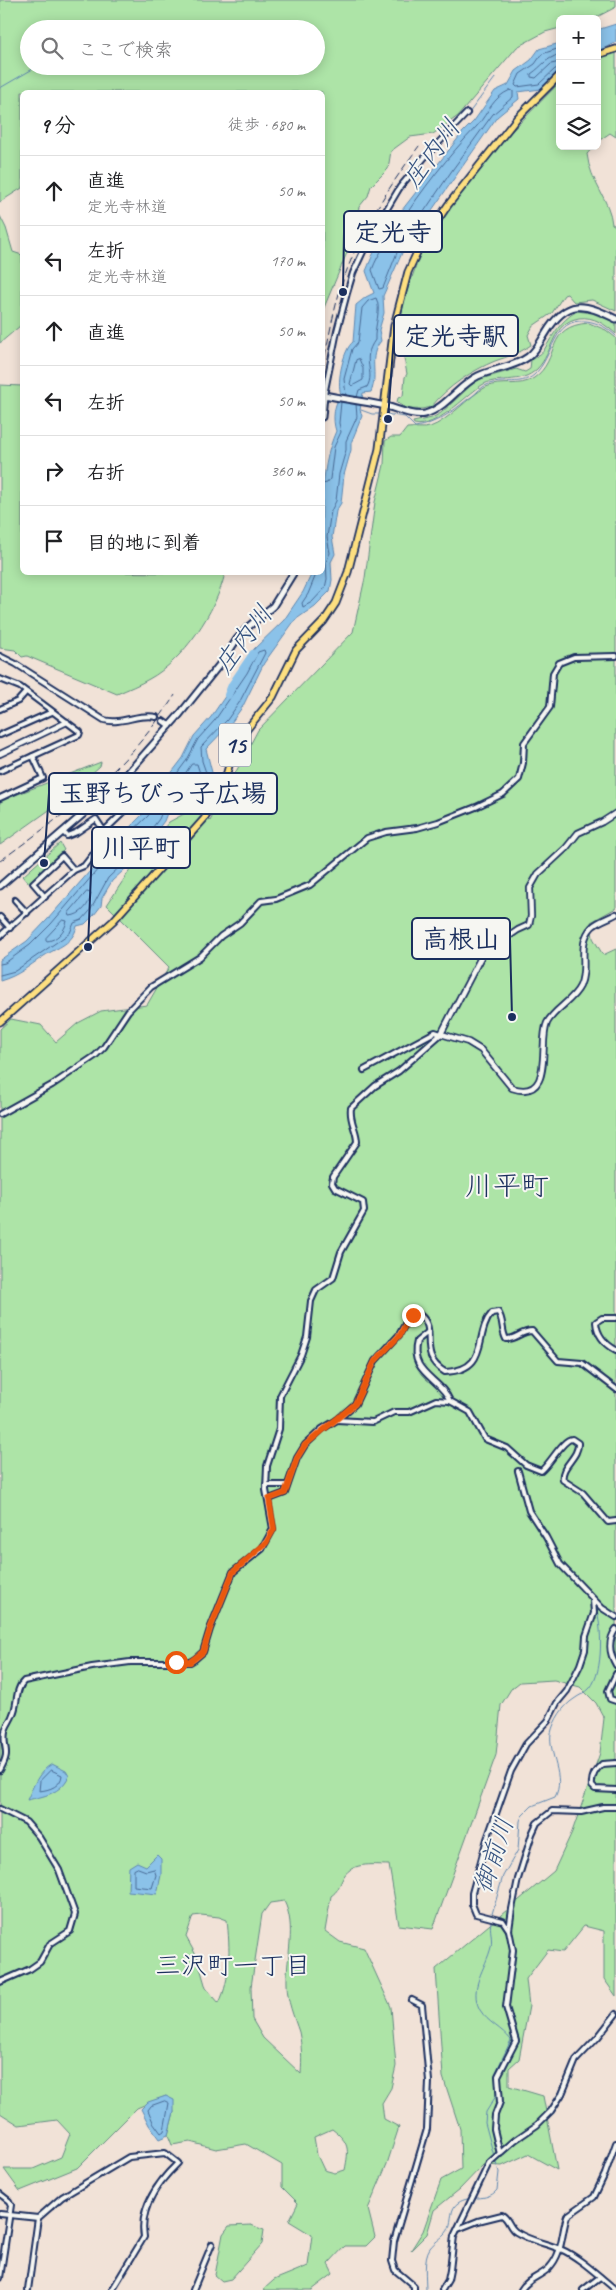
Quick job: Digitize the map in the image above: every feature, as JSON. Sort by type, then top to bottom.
[{"type":"main road","points":[[601,54],[616,49]]},
{"type":"main road","name":"15","points":[[0,1022],[113,921],[215,805],[235,744],[273,697],[293,655],[324,621],[342,592],[379,449],[394,326],[408,272],[419,248],[448,204],[517,118],[556,79]]},
{"type":"main road","points":[[325,395],[383,410],[420,415],[432,411],[478,376],[510,366],[530,356],[558,315],[575,306],[587,306],[616,319]]},
{"type":"main road","points":[[0,886],[118,784],[170,726],[224,659],[237,639],[273,606],[292,575]]},
{"type":"street","points":[[325,390],[347,293],[353,273],[368,239],[405,182],[466,113]]},
{"type":"street","points":[[0,656],[16,664],[104,720],[112,722],[148,716],[156,718]]},
{"type":"street","points":[[0,1114],[52,1085],[95,1056],[104,1047],[128,1011],[150,987],[200,957],[221,936],[240,923],[261,901],[276,899],[310,885],[367,838],[386,832],[431,824],[476,807],[503,794],[514,785],[522,773],[524,743],[550,707],[553,672],[559,663],[574,657],[616,656]]},
{"type":"street","points":[[0,679],[20,687],[80,732],[79,735],[0,772]]},
{"type":"street","points":[[0,709],[18,701],[26,692]]},
{"type":"street","points":[[0,735],[52,712]]},
{"type":"street","points":[[163,721],[170,726]]},
{"type":"street","points":[[0,754],[67,722]]},
{"type":"street","points":[[0,798],[43,778],[33,756]]},
{"type":"street","points":[[0,936],[74,870],[84,866],[102,843],[104,831],[127,809]]},
{"type":"street","points":[[0,1770],[8,1754],[5,1739],[6,1726],[15,1710],[21,1684],[30,1680],[92,1667],[130,1662],[190,1662],[203,1652],[210,1629],[233,1572],[262,1549],[274,1529],[266,1485],[268,1456],[279,1424],[280,1396],[301,1355],[307,1337],[311,1301],[316,1290],[332,1278],[341,1252],[364,1211],[363,1202],[335,1188],[332,1183],[333,1177],[358,1142],[351,1121],[351,1108],[375,1086],[399,1071],[441,1034],[482,955],[518,930],[529,925],[531,916],[530,888],[538,874],[566,848],[578,833],[616,813]]},
{"type":"street","points":[[62,832],[67,836],[78,832],[96,819],[104,831]]},
{"type":"street","points":[[44,897],[33,884],[62,856],[74,870]]},
{"type":"street","points":[[15,900],[27,913]]},
{"type":"street","points":[[364,1070],[435,1032],[468,1042],[482,1050],[512,1088],[526,1090],[533,1087],[541,1076],[544,1065],[544,1033],[548,1022],[572,996],[583,978],[583,951],[586,937],[593,926],[616,914]]},
{"type":"street","points":[[0,917],[10,928]]},
{"type":"street","points":[[269,1499],[285,1493],[297,1458],[305,1445],[322,1429],[337,1420],[355,1404],[375,1361],[400,1335],[409,1317],[420,1315],[423,1318],[428,1332],[429,1354],[432,1362],[445,1372],[463,1369],[476,1357],[489,1317],[492,1313],[498,1312],[506,1339],[511,1339],[525,1331],[532,1331],[558,1361],[582,1363],[591,1368],[616,1390]]},
{"type":"street","points":[[616,1318],[602,1318],[596,1322],[596,1329],[601,1339],[616,1350]]},
{"type":"street","points":[[428,1332],[417,1341],[416,1356],[419,1366],[433,1383],[446,1393],[450,1401]]},
{"type":"street","points":[[337,1420],[373,1422],[394,1412],[409,1412],[436,1400],[450,1401],[470,1412],[484,1439],[508,1448],[526,1465],[541,1471],[565,1441],[572,1439],[578,1443],[579,1449],[564,1470],[563,1480],[583,1493],[608,1522],[616,1521]]},
{"type":"street","points":[[518,1471],[529,1512],[546,1537],[560,1564],[593,1600],[606,1612],[616,1617]]},
{"type":"street","points":[[266,1485],[287,1485]]},
{"type":"street","points":[[509,1930],[503,1921],[476,1914],[472,1904],[472,1893],[487,1838],[515,1761],[526,1744],[548,1721],[557,1702],[567,1691],[580,1665],[585,1650],[586,1636],[594,1613],[593,1600]]},
{"type":"street","points":[[616,1628],[610,1645],[612,1658],[616,1665]]},
{"type":"street","points":[[616,1674],[608,1691],[610,1700],[616,1701]]},
{"type":"street","points":[[616,1763],[602,1764],[595,1772],[591,1782],[595,1789],[616,1790]]},
{"type":"street","points":[[499,2155],[494,2130],[495,2115],[500,2102],[498,2076],[516,2041],[506,2007],[513,1950],[509,1930],[515,1890],[525,1852],[542,1818],[552,1811],[581,1812],[603,1807],[616,1807]]},
{"type":"street","points":[[0,1809],[26,1822],[39,1837],[64,1880],[75,1914],[70,1931],[50,1944],[40,1962],[30,1969],[0,1982]]},
{"type":"street","points":[[412,2000],[422,2005],[429,2081],[427,2129],[394,2241],[392,2260],[395,2270],[414,2286],[414,2290]]},
{"type":"street","points":[[442,2290],[448,2280],[454,2236],[492,2160],[552,2111],[562,2094],[576,2060],[598,2038],[616,2014]]},
{"type":"street","points":[[521,2290],[524,2284],[550,2267],[561,2249],[567,2216],[594,2196],[605,2174],[616,2143]]},
{"type":"street","points":[[28,2290],[38,2218],[62,2197],[129,2157],[165,2152],[178,2163],[159,2182],[142,2222],[144,2237],[112,2290]]},
{"type":"street","points":[[0,2194],[10,2203],[0,2278]]},
{"type":"street","points":[[0,2214],[38,2218]]},
{"type":"street","points":[[458,2229],[478,2220],[502,2215],[506,2218],[510,2228],[517,2233],[530,2240],[561,2249],[615,2289]]},
{"type":"street","points":[[193,2290],[212,2244]]},
{"type":"street","points":[[583,2290],[600,2277]]},
{"type":"green space","points":[[0,0],[616,0],[616,7],[601,15],[556,15],[556,29],[545,32],[517,47],[458,116],[433,134],[410,137],[391,151],[388,169],[371,186],[368,196],[359,207],[351,243],[325,305],[325,90],[20,90],[20,189],[0,202]]},
{"type":"green space","points":[[616,51],[616,137],[610,133],[601,139],[601,60],[601,57]]},
{"type":"green space","points":[[556,86],[556,150],[590,150],[587,154],[592,173],[608,207],[612,224],[616,226],[616,311],[592,300],[574,302],[567,294],[564,295],[552,313],[533,326],[528,335],[531,345],[518,353],[495,361],[469,374],[445,392],[432,406],[423,409],[409,409],[397,402],[398,398],[403,396],[407,374],[404,358],[411,341],[410,329],[403,327],[400,323],[405,297],[421,252],[446,213],[506,137]]},
{"type":"green space","points":[[0,216],[6,228],[13,252],[20,254],[20,326],[0,343]]},
{"type":"green space","points":[[577,311],[592,313],[616,323],[616,334],[604,324],[590,318],[579,318],[570,321],[558,332],[543,362],[531,374],[516,379],[488,382],[441,417],[432,422],[414,424],[413,422],[432,418],[441,413],[477,380],[516,369],[525,372],[530,369],[531,360],[543,351],[561,324]]},
{"type":"green space","points":[[589,323],[606,330],[616,338],[616,908],[591,922],[593,938],[603,955],[616,949],[616,1996],[604,1979],[604,1931],[584,1926],[563,1952],[548,1950],[526,1979],[529,2006],[519,2059],[509,2068],[509,2086],[543,2096],[557,2170],[528,2154],[502,2166],[483,2165],[460,2189],[434,2210],[427,2234],[411,2250],[423,2231],[441,2180],[461,2169],[460,2129],[443,2077],[436,1969],[554,1871],[572,1832],[600,1753],[604,1718],[596,1703],[580,1687],[554,1680],[520,1682],[511,1689],[501,1705],[496,1755],[433,1929],[399,1925],[389,1865],[362,1865],[350,1870],[337,1891],[331,1896],[325,1931],[340,1942],[364,1948],[391,2007],[396,2066],[391,2088],[382,2103],[384,2119],[399,2127],[387,2164],[368,2209],[375,2237],[366,2246],[345,2246],[328,2264],[333,2274],[312,2290],[263,2290],[274,2280],[308,2266],[312,2235],[289,2221],[298,2203],[282,2187],[282,2165],[246,2144],[216,2149],[190,2142],[172,2145],[168,2135],[174,2112],[166,2096],[137,2108],[77,2168],[20,2191],[4,2169],[33,2169],[61,2157],[70,2134],[57,2120],[19,2125],[0,2113],[0,1029],[11,1019],[41,1025],[56,1042],[78,1023],[101,1011],[147,1005],[169,967],[107,905],[134,864],[169,822],[193,809],[210,821],[258,730],[353,632],[365,578],[375,502],[384,465],[385,441],[391,437],[400,437],[407,428],[427,428],[437,424],[486,387],[498,384],[523,383],[534,378],[548,362],[559,337],[565,330],[575,325]],"holes":[[[284,1901],[290,1921],[287,1990],[289,2003],[300,2037],[302,2053],[301,2074],[263,2038],[252,2019],[251,1987],[262,1914],[270,1903]],[[201,1915],[227,1920],[229,1941],[228,1973],[219,2003],[206,1988],[197,1957],[186,1937],[193,1916]],[[332,2129],[342,2138],[347,2147],[345,2170],[335,2173],[324,2170],[317,2155],[314,2137]]]},
{"type":"green space","points":[[0,385],[20,386],[20,575],[224,575],[215,603],[186,647],[162,671],[117,694],[27,656],[22,657],[15,650],[0,648]]},
{"type":"green space","points":[[101,762],[100,766],[55,806],[0,845],[0,801]]},
{"type":"green space","points":[[60,843],[64,850],[29,883],[23,876]]},
{"type":"green space","points":[[251,2225],[264,2230],[262,2244],[231,2279],[222,2281],[215,2275],[223,2234],[229,2226]]},
{"type":"water","points":[[616,24],[616,42],[601,50],[601,29]]},
{"type":"water","name":"庄内川","points":[[556,44],[556,76],[541,89],[518,92],[519,99],[497,117],[402,253],[383,296],[384,313],[379,330],[381,341],[375,353],[373,385],[371,392],[363,393],[360,410],[362,416],[351,443],[344,475],[341,503],[336,511],[332,537],[335,554],[331,562],[332,580],[330,591],[315,606],[295,620],[264,663],[243,706],[231,723],[206,749],[215,784],[210,795],[203,801],[192,801],[184,795],[171,803],[164,821],[134,861],[112,881],[102,898],[101,906],[94,915],[85,924],[77,926],[72,937],[64,944],[18,973],[0,981],[0,960],[27,941],[119,838],[144,813],[156,793],[183,758],[194,736],[211,717],[243,670],[254,649],[284,620],[303,592],[311,575],[325,575],[326,464],[336,431],[334,417],[335,407],[341,394],[340,374],[344,358],[353,342],[356,305],[374,293],[366,271],[377,245],[402,210],[463,132],[474,121],[495,91],[508,85],[516,71],[531,60],[539,49]]},
{"type":"water","points":[[52,1764],[66,1771],[69,1776],[65,1782],[51,1793],[27,1800],[40,1775]]},
{"type":"water","points":[[157,1855],[161,1859],[161,1875],[157,1894],[128,1891],[129,1867],[137,1862],[146,1866]]},
{"type":"water","points":[[166,2096],[174,2100],[174,2112],[168,2135],[159,2139],[141,2109],[148,2102]]},
{"type":"waterway","points":[[0,88],[22,75]]},
{"type":"waterway","points":[[469,113],[495,78]]},
{"type":"waterway","points":[[390,207],[414,174],[458,126]]},
{"type":"waterway","points":[[351,288],[360,263]]},
{"type":"waterway","points":[[345,312],[350,292]]},
{"type":"waterway","points":[[342,322],[344,316]]},
{"type":"waterway","points":[[385,414],[405,417],[415,427],[437,420],[450,413],[481,388],[489,384],[528,379],[541,367],[560,332],[566,326],[575,322],[586,321],[594,323],[606,328],[616,336]]},
{"type":"waterway","points":[[361,410],[372,414],[381,414]]},
{"type":"waterway","points":[[279,602],[295,575]]},
{"type":"waterway","points":[[254,626],[271,611]]},
{"type":"waterway","points":[[233,650],[240,639]]},
{"type":"waterway","name":"庄内川","points":[[228,695],[232,685],[253,654]]},
{"type":"waterway","points":[[66,832],[93,809]]},
{"type":"waterway","points":[[0,889],[63,835]]},
{"type":"waterway","name":"御前川","points":[[578,1579],[594,1597]]},
{"type":"waterway","name":"御前川","points":[[492,1914],[503,1876],[518,1850],[522,1816],[532,1806],[555,1797],[558,1789],[558,1773],[551,1741],[554,1723],[563,1709],[588,1690],[595,1680],[600,1660],[600,1625],[596,1606]]},
{"type":"waterway","name":"御前川","points":[[491,1921],[491,1947],[479,1978],[476,1994],[477,2002],[483,2015],[511,2040],[495,2074],[496,2096],[486,2112],[485,2123],[494,2156]]},
{"type":"waterway","name":"御前川","points":[[426,2290],[426,2263],[430,2248],[448,2231],[455,2205],[463,2200],[488,2196],[497,2190],[499,2172],[495,2160]]},
{"type":"railway","points":[[325,355],[340,290],[363,233],[380,203],[419,146]]},
{"type":"railway","points":[[0,861],[96,787],[137,746],[175,695]]},
{"type":"place","name":"定光寺","points":[[343,292]]},
{"type":"place","name":"定光寺駅","points":[[388,419]]},
{"type":"place","name":"玉野ちびっ子広場","points":[[44,863]]},
{"type":"place","name":"川平町","points":[[88,947]]},
{"type":"place","name":"高根山","points":[[512,1017]]},
{"type":"district","name":"川平町","points":[[507,1185]]},
{"type":"district","name":"三沢町一丁目","points":[[233,1965]]},
{"type":"route","points":[[176,1662],[190,1662],[203,1652],[210,1629],[233,1572],[262,1549],[274,1529],[269,1499],[285,1493],[297,1458],[312,1437],[337,1420],[355,1404],[375,1361],[400,1335],[409,1317],[413,1315]]}]
